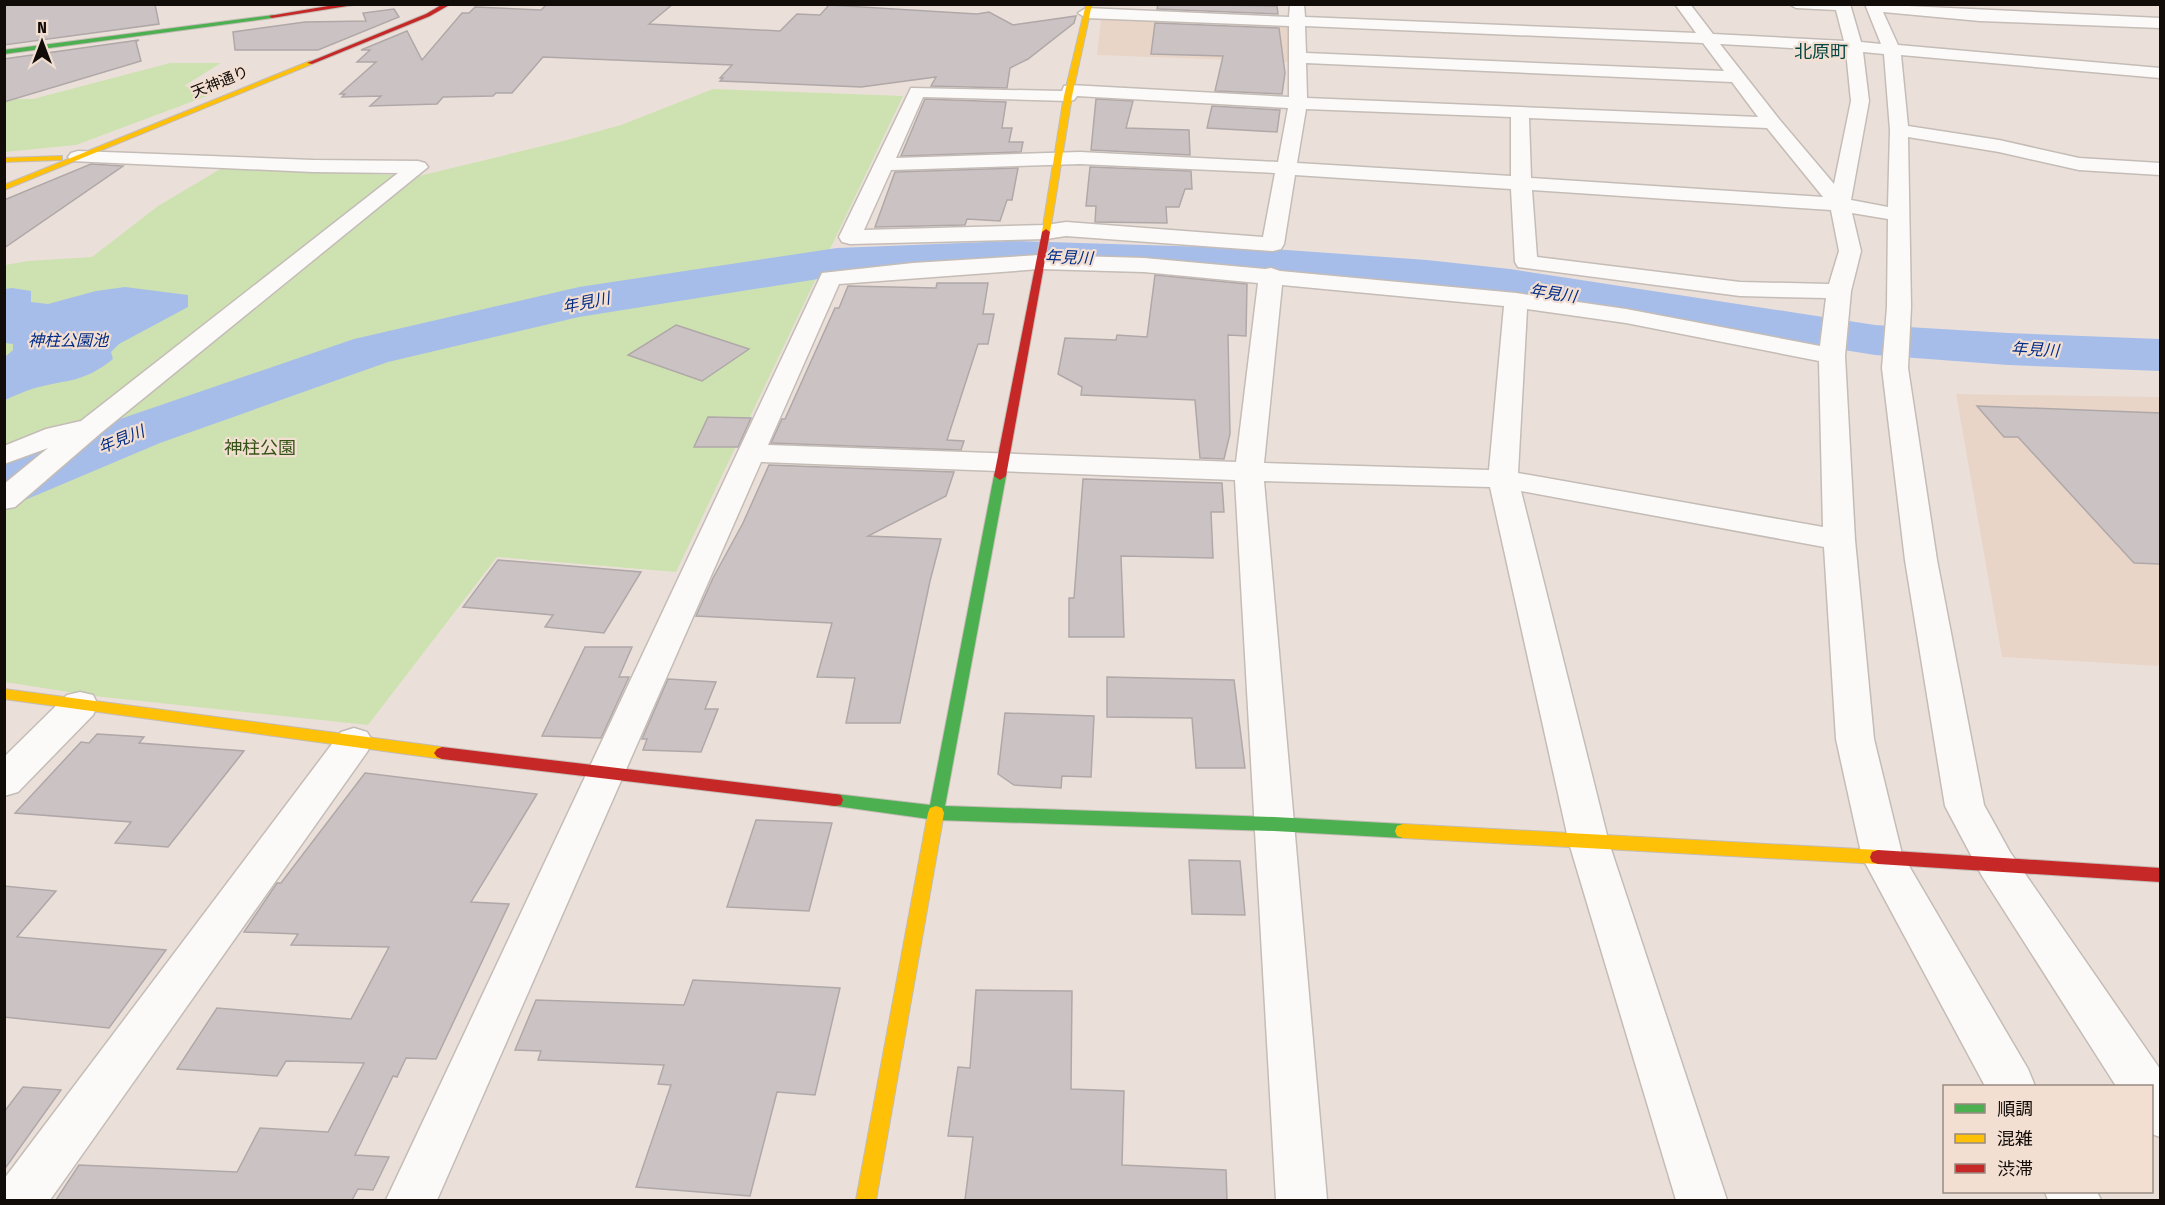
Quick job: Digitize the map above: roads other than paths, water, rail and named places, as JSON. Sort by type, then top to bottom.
[{"type":"street","points":[[4,52],[357,4]]},
{"type":"street","name":"天神通り","points":[[4,188],[428,15],[448,4]]},
{"type":"street","points":[[1682,4],[1772,123],[1840,204]]},
{"type":"street","points":[[1796,4],[1842,5],[1854,47],[1860,101],[1840,204],[1850,251],[1839,294],[1832,356],[1839,540],[1855,740],[1882,857],[2010,1085]]},
{"type":"street","points":[[2067,4],[2106,35]]},
{"type":"street","points":[[2142,1085],[1995,864],[1965,806],[1922,560],[1895,368],[1899,308],[1899,130],[1892,50],[1873,6],[1980,16],[2160,22]]},
{"type":"street","points":[[866,1200],[936,812],[1046,232],[1069,93],[1088,9],[1297,13],[1854,47],[2157,75]]},
{"type":"street","points":[[1297,13],[1298,103],[1273,244],[1066,229],[1046,232],[850,237],[917,92],[1069,93],[1298,103],[1520,113],[1772,123]]},
{"type":"street","points":[[60,58],[71,55],[93,40],[143,18]]},
{"type":"street","points":[[2133,57],[2157,75]]},
{"type":"street","points":[[1298,58],[1736,77]]},
{"type":"street","points":[[1520,113],[1521,183],[1526,262],[1740,289],[1839,294]]},
{"type":"street","points":[[1899,130],[1999,146],[2079,164],[2160,169]]},
{"type":"street","points":[[4,160],[78,158],[418,167],[92,426],[4,500]]},
{"type":"street","points":[[884,164],[1059,158],[1287,168],[1840,204],[1900,215]]},
{"type":"street","points":[[411,1200],[830,278],[1040,262],[1144,265],[1516,300],[1626,316],[1832,356]]},
{"type":"street","points":[[1271,276],[1249,471],[1301,1200]]},
{"type":"street","points":[[1516,300],[1503,479],[1589,843],[1701,1200]]},
{"type":"street","points":[[4,456],[56,435],[92,426]]},
{"type":"street","points":[[752,453],[1001,464],[1503,479],[1839,540]]},
{"type":"street","points":[[4,694],[354,742],[936,812],[1274,824],[1589,843],[1882,857],[2160,876]]},
{"type":"street","points":[[4,781],[80,705]]},
{"type":"street","points":[[20,1200],[354,742]]},
{"type":"water","name":"神柱公園池","points":[[125,287],[188,295],[188,307],[119,344],[111,352],[113,359],[93,372],[76,379],[35,388],[5,400],[5,357],[13,350],[13,344],[5,343],[5,289],[31,291],[31,302],[48,304],[96,291]]},
{"type":"waterway","name":"年見川","points":[[4,487],[140,431],[372,350],[579,302],[837,262],[1012,255],[1273,263],[1427,274],[1510,283],[1875,340],[2008,349],[2160,355]]},
{"type":"district","name":"北原町","points":[[1821,52]]},
{"type":"park label","name":"神柱公園","points":[[260,448]]}]
